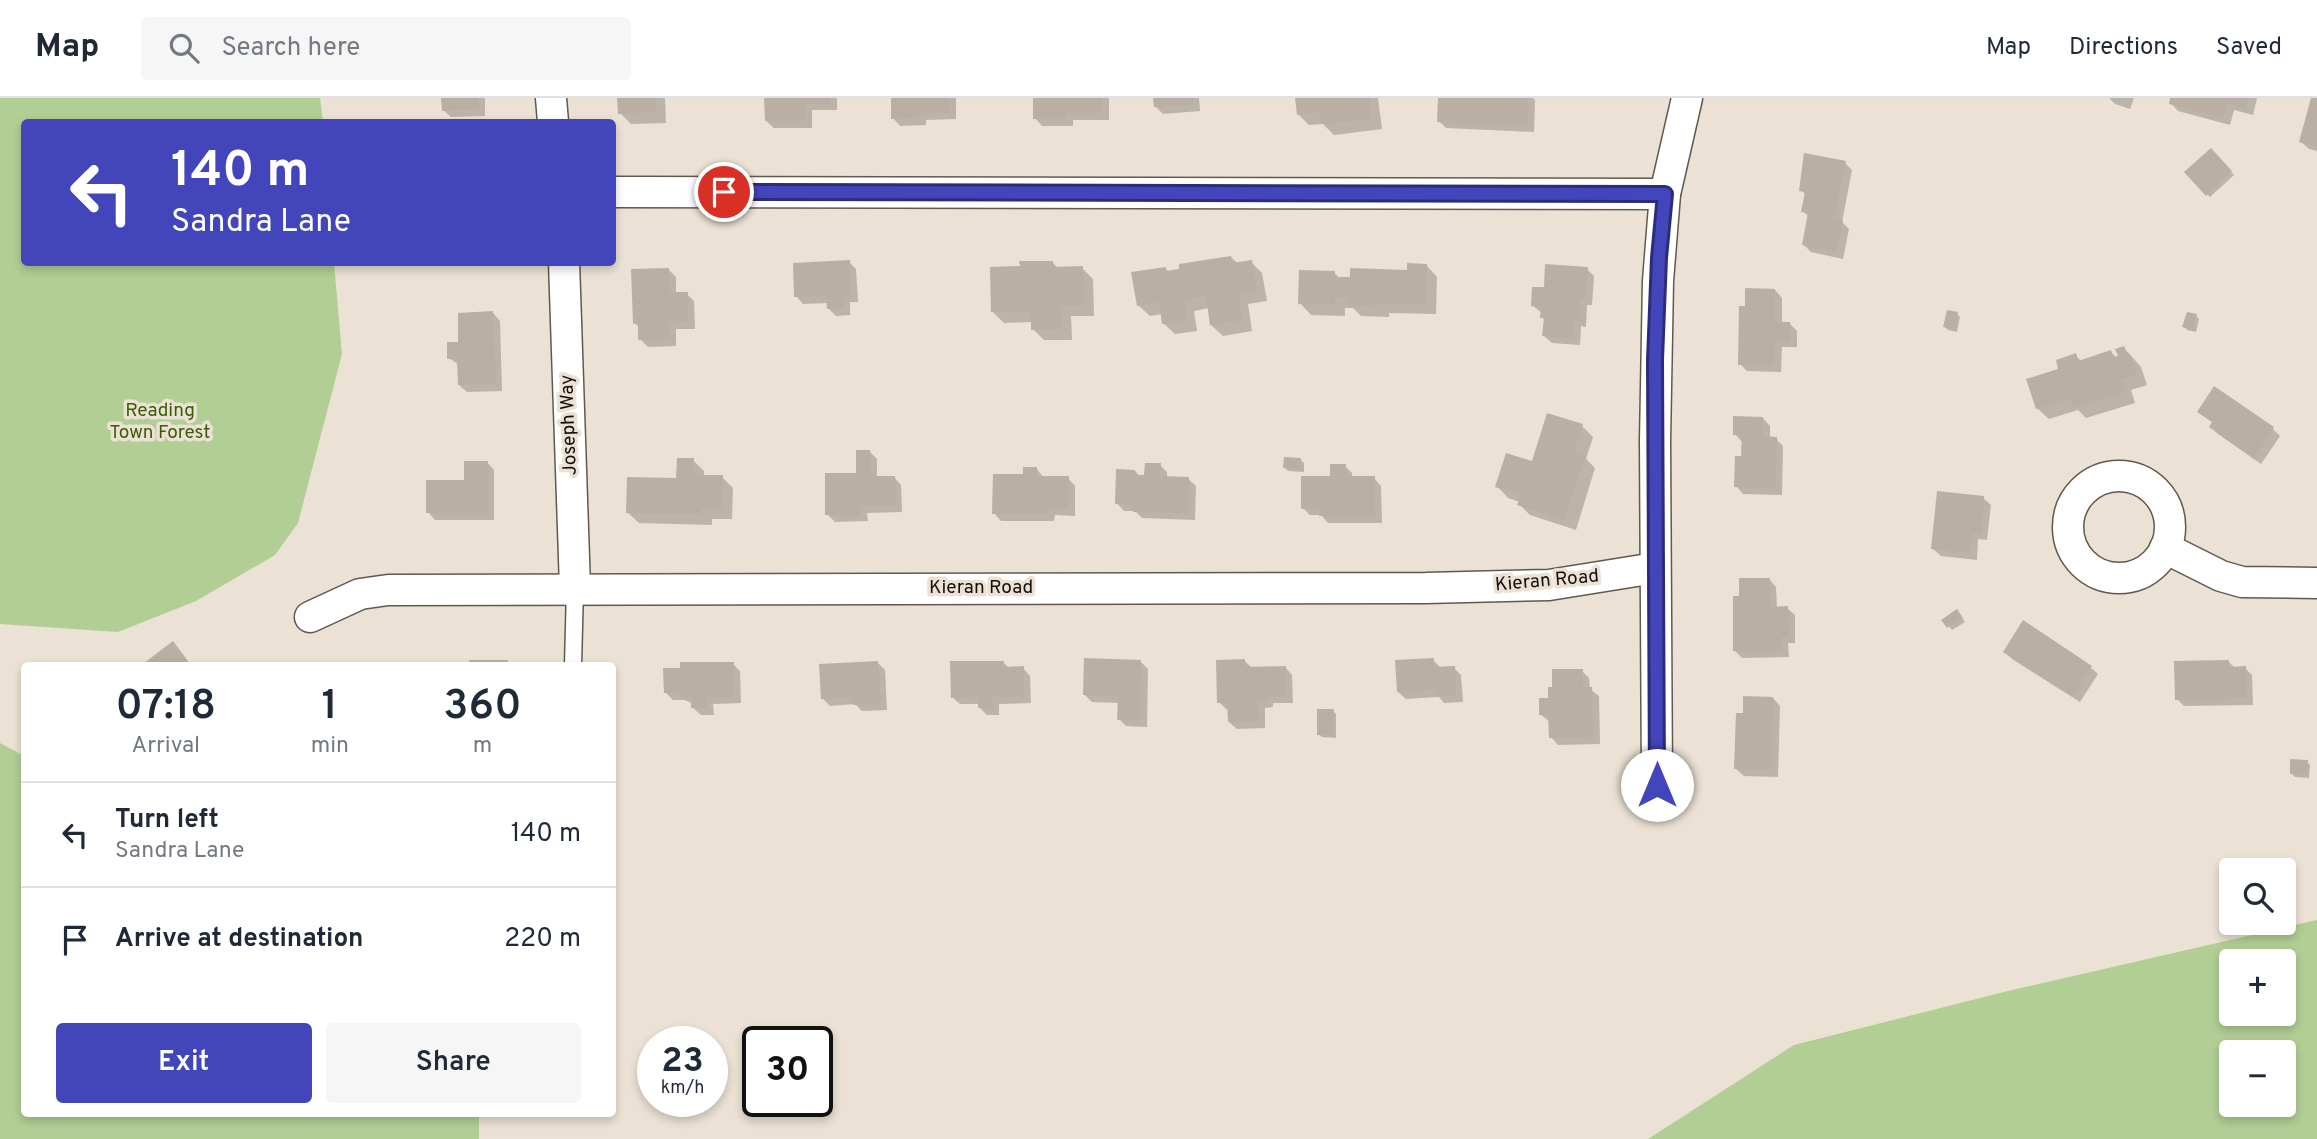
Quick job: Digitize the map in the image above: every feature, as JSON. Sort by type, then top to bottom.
[{"type":"street","points":[[551,98],[553,119]]},
{"type":"street","points":[[1657,785],[1655,360],[1659,258],[1665,194],[1687,98]]},
{"type":"street","points":[[616,192],[1665,194]]},
{"type":"street","name":"Joseph Way","points":[[564,266],[575,588]]},
{"type":"street","points":[[2165,548],[2221,576],[2242,582],[2317,583]]},
{"type":"street","name":"Kieran Road","points":[[310,617],[351,597],[379,590],[1426,588],[1549,584],[1655,568]]},
{"type":"lane","points":[[573,662],[575,588]]},
{"type":"green space","name":"Reading Town Forest","points":[[0,98],[320,98],[323,119],[21,119],[21,266],[334,266],[342,354],[298,523],[275,555],[196,601],[118,632],[0,624]]},
{"type":"green space","points":[[0,743],[21,754],[21,1117],[479,1117],[479,1139],[0,1139]]},
{"type":"green space","points":[[2317,920],[2317,1139],[1648,1139],[1794,1045],[2012,990],[2252,935],[2296,935],[2296,925]]},
{"type":"building","points":[[441,98],[478,98],[479,109],[442,111]]},
{"type":"building","points":[[617,98],[655,98],[656,112],[618,114]]},
{"type":"building","points":[[764,98],[830,98],[830,104],[805,104],[806,121],[765,121]]},
{"type":"building","points":[[891,98],[949,98],[950,113],[919,113],[919,118],[891,119]]},
{"type":"building","points":[[1033,98],[1102,98],[1102,113],[1066,113],[1066,119],[1033,119]]},
{"type":"building","points":[[1153,98],[1193,98],[1193,105],[1154,107]]},
{"type":"building","points":[[1295,98],[1369,98],[1371,119],[1321,124],[1320,112],[1297,115]]},
{"type":"building","points":[[1438,98],[1528,98],[1527,125],[1437,122]]},
{"type":"building","points":[[2170,98],[2248,98],[2246,109],[2227,103],[2223,118],[2169,104]]},
{"type":"building","points":[[2311,98],[2317,98],[2317,147],[2299,142]]},
{"type":"building","points":[[2211,148],[2232,171],[2206,196],[2184,172]]},
{"type":"building","points":[[1804,153],[1846,161],[1834,218],[1843,220],[1836,252],[1802,245],[1808,213],[1801,212],[1805,192],[1799,191]]},
{"type":"building","points":[[1231,256],[1232,263],[1252,260],[1257,290],[1238,293],[1242,320],[1210,325],[1206,296],[1184,300],[1187,320],[1162,324],[1159,302],[1137,306],[1131,272],[1166,267],[1166,271],[1179,269],[1179,264]]},
{"type":"building","points":[[850,260],[851,295],[843,296],[844,309],[827,309],[826,296],[794,297],[793,263]]},
{"type":"building","points":[[1019,261],[1053,261],[1053,267],[1083,266],[1084,305],[1061,306],[1061,329],[1031,330],[1031,312],[991,312],[990,267],[1020,266]]},
{"type":"building","points":[[1407,263],[1427,264],[1426,304],[1378,303],[1378,307],[1348,306],[1348,298],[1335,297],[1335,305],[1298,304],[1299,270],[1335,271],[1335,277],[1350,277],[1350,268],[1407,270]]},
{"type":"building","points":[[1545,264],[1588,267],[1585,299],[1580,299],[1579,321],[1574,320],[1573,338],[1542,336],[1544,318],[1540,318],[1541,307],[1531,306],[1532,287],[1544,287]]},
{"type":"building","points":[[669,268],[670,292],[688,292],[688,322],[669,323],[670,339],[638,340],[638,323],[633,324],[631,269]]},
{"type":"building","points":[[1745,288],[1775,289],[1775,322],[1790,322],[1790,341],[1775,341],[1774,365],[1738,365],[1739,306],[1745,306]]},
{"type":"building","points":[[1947,310],[1958,312],[1955,329],[1943,327]]},
{"type":"building","points":[[493,311],[496,384],[458,385],[457,359],[447,359],[447,342],[458,342],[458,313]]},
{"type":"building","points":[[2187,312],[2197,314],[2193,330],[2182,327]]},
{"type":"building","points":[[2124,346],[2137,374],[2121,379],[2125,392],[2074,408],[2070,398],[2036,409],[2026,379],[2058,369],[2056,360],[2076,353],[2078,361],[2111,350],[2113,357],[2118,356],[2115,349]]},
{"type":"building","points":[[2214,386],[2274,427],[2253,458],[2209,427],[2212,422],[2197,412]]},
{"type":"building","points":[[1547,413],[1583,424],[1574,452],[1585,456],[1564,520],[1517,505],[1521,495],[1495,487],[1506,453],[1532,461]]},
{"type":"building","points":[[1733,416],[1763,417],[1763,436],[1777,437],[1775,488],[1734,487],[1735,456],[1741,456],[1742,435],[1733,435]]},
{"type":"building","points":[[856,450],[870,450],[871,472],[874,472],[874,476],[895,476],[896,506],[861,506],[861,515],[825,515],[825,473],[856,473]]},
{"type":"building","points":[[1284,457],[1301,458],[1301,469],[1283,468]]},
{"type":"building","points":[[677,458],[694,458],[694,475],[723,475],[722,508],[701,508],[701,514],[626,513],[627,477],[676,478]]},
{"type":"building","points":[[464,461],[488,461],[488,513],[426,513],[426,480],[464,480]]},
{"type":"building","points":[[1145,463],[1161,463],[1160,476],[1189,477],[1188,513],[1133,512],[1133,505],[1115,504],[1116,469],[1135,470],[1136,475],[1144,475]]},
{"type":"building","points":[[1330,464],[1346,464],[1345,476],[1375,476],[1375,516],[1319,516],[1319,509],[1301,509],[1301,476],[1330,476]]},
{"type":"building","points":[[1023,467],[1037,467],[1037,476],[1069,476],[1068,509],[1048,509],[1048,514],[992,514],[993,474],[1023,474]]},
{"type":"building","points":[[1937,491],[1984,496],[1981,534],[1972,533],[1970,553],[1931,549]]},
{"type":"building","points":[[1739,578],[1770,578],[1771,607],[1788,606],[1789,637],[1781,637],[1782,651],[1733,651],[1733,596],[1739,596]]},
{"type":"building","points":[[1957,609],[1963,618],[1947,628],[1941,620]]},
{"type":"building","points":[[2023,620],[2092,666],[2073,696],[2003,652]]},
{"type":"building","points":[[173,641],[189,662],[145,662]]},
{"type":"building","points":[[1084,658],[1141,660],[1140,720],[1117,720],[1118,696],[1083,695]]},
{"type":"building","points":[[1434,658],[1434,667],[1455,666],[1456,695],[1435,696],[1435,690],[1397,692],[1395,660]]},
{"type":"building","points":[[1245,659],[1245,667],[1286,666],[1286,696],[1266,697],[1266,701],[1258,701],[1259,722],[1228,722],[1227,703],[1217,703],[1216,660]]},
{"type":"building","points":[[469,660],[508,660],[508,662]]},
{"type":"building","points":[[2229,660],[2229,667],[2246,666],[2247,698],[2175,700],[2174,661]]},
{"type":"building","points":[[878,661],[881,703],[853,705],[852,697],[821,699],[819,664]]},
{"type":"building","points":[[950,661],[1004,661],[1004,667],[1024,666],[1024,697],[992,697],[993,708],[978,708],[978,697],[951,698]]},
{"type":"building","points":[[680,662],[734,662],[734,697],[707,697],[707,708],[691,708],[691,698],[681,698],[680,693],[664,693],[663,668],[680,668]]},
{"type":"building","points":[[1552,669],[1583,669],[1583,687],[1592,687],[1593,737],[1549,738],[1548,715],[1539,715],[1539,698],[1548,698],[1548,687],[1552,687]]},
{"type":"building","points":[[1743,696],[1773,697],[1772,770],[1734,769],[1736,713],[1743,713]]},
{"type":"building","points":[[1317,709],[1334,709],[1333,735],[1317,735]]},
{"type":"building","points":[[2290,759],[2308,760],[2307,775],[2290,774]]},
{"type":"route","points":[[724,192],[1665,194],[1660,235],[1655,360],[1657,785]]}]
